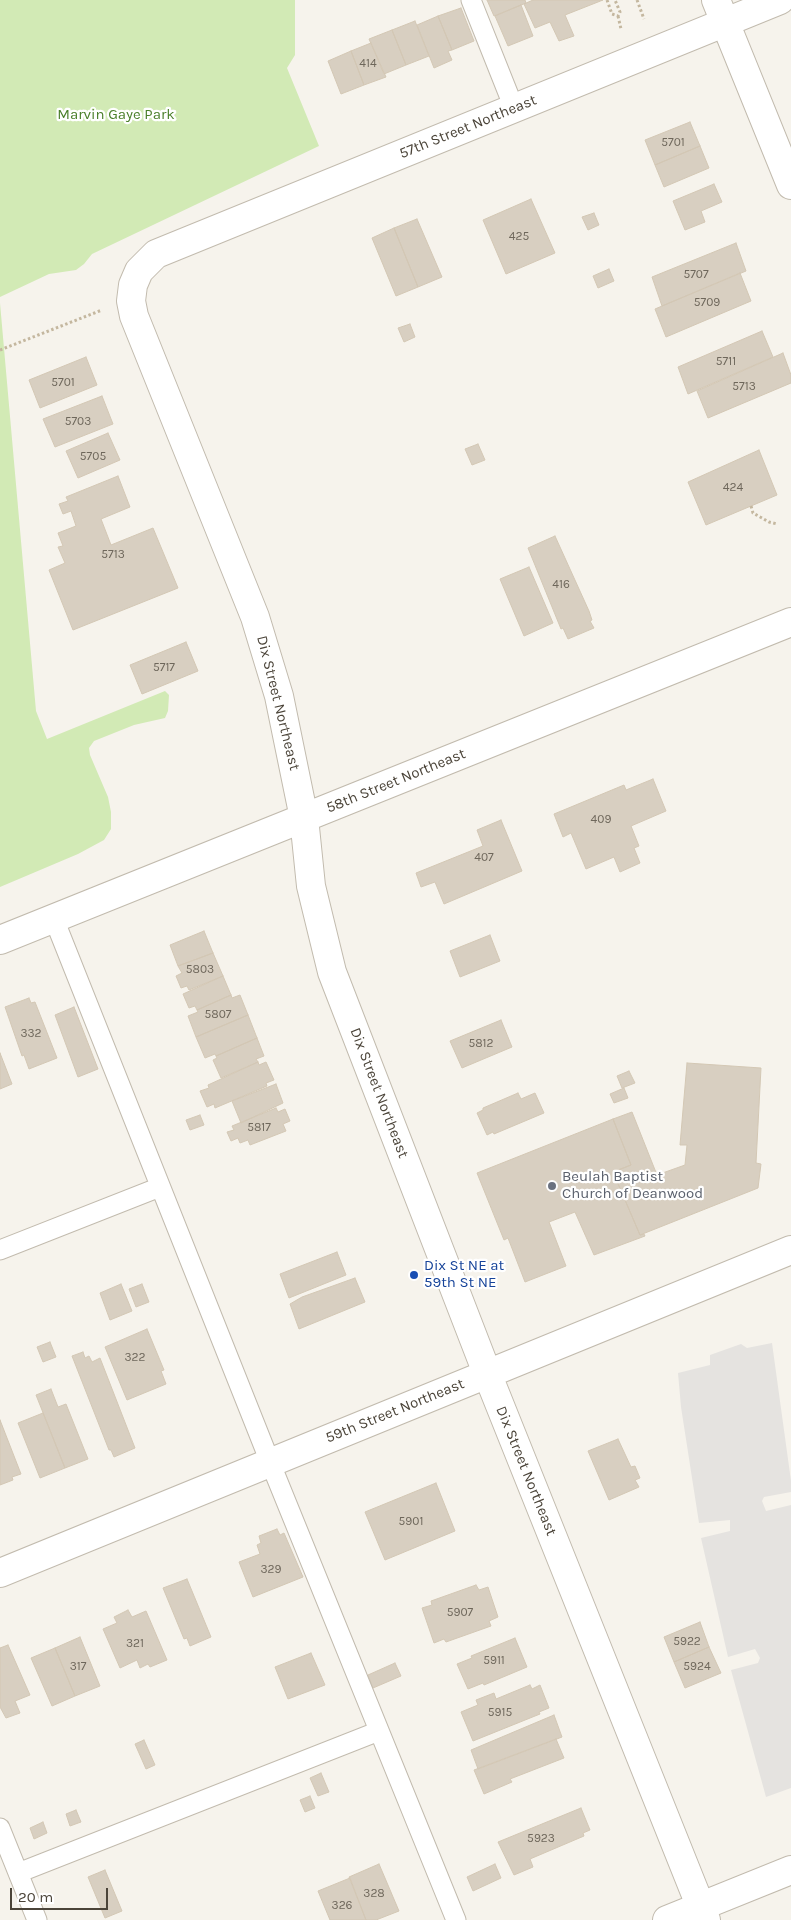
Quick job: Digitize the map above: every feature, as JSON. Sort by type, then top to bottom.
[{"type":"street","name":"57th Street Northeast","points":[[156,254],[514,108],[721,11],[780,0]]},
{"type":"street","points":[[721,11],[791,184]]},
{"type":"street","name":"Dix Street Northeast","points":[[156,254],[139,272],[132,285],[131,301],[134,316],[255,617],[279,696],[304,818],[311,886],[332,972],[487,1373],[703,1913]]},
{"type":"street","name":"58th Street Northeast","points":[[0,940],[791,622]]},
{"type":"street","name":"59th Street Northeast","points":[[0,1573],[791,1250]]},
{"type":"street","points":[[667,1920],[703,1913],[791,1870]]},
{"type":"lane","points":[[470,0],[514,108]]},
{"type":"lane","points":[[54,919],[270,1462],[456,1920]]},
{"type":"lane","points":[[0,1250],[160,1187]]},
{"type":"lane","points":[[18,1873],[379,1731]]},
{"type":"lane","points":[[0,1828],[37,1920]]},
{"type":"path","points":[[606,0],[612,14],[618,16]]},
{"type":"path","points":[[615,0],[620,12],[618,16],[621,29]]},
{"type":"path","points":[[637,0],[644,19]]},
{"type":"path","points":[[0,350],[88,315],[131,301]]},
{"type":"path","points":[[751,506],[753,513],[776,524]]},
{"type":"green space","name":"Marvin Gaye Park","points":[[0,0],[295,0],[295,55],[287,68],[319,146],[92,254],[76,270],[49,274],[0,297]]},
{"type":"green space","points":[[0,303],[36,711],[47,739],[165,691],[169,695],[168,711],[165,718],[134,725],[94,741],[89,748],[90,755],[108,797],[111,812],[111,829],[104,840],[78,854],[0,887]]},
{"type":"shaded area","points":[[772,1343],[791,1492],[764,1497],[762,1501],[766,1511],[791,1505],[791,1788],[766,1797],[731,1670],[758,1663],[760,1658],[755,1649],[728,1657],[701,1538],[730,1531],[730,1520],[699,1523],[681,1407],[678,1373],[710,1365],[710,1355],[741,1344],[747,1348]]},
{"type":"building","points":[[487,0],[525,0],[526,3],[494,16]]},
{"type":"building","points":[[533,0],[603,0],[565,15],[574,36],[559,41],[550,22],[535,28],[524,4]]},
{"type":"building","points":[[521,5],[533,36],[508,46],[495,16]]},
{"type":"building","points":[[461,8],[474,41],[452,50],[438,16]]},
{"type":"building","points":[[438,16],[452,50],[448,51],[452,60],[434,68],[417,25]]},
{"type":"building","points":[[415,21],[429,56],[406,65],[392,30]]},
{"type":"building","points":[[392,30],[406,65],[384,74],[369,39]]},
{"type":"building","points":[[371,43],[386,77],[364,85],[351,51]]},
{"type":"building","points":[[351,51],[364,85],[341,94],[328,61]]},
{"type":"building","points":[[690,122],[700,146],[655,165],[645,140]]},
{"type":"building","points":[[700,146],[709,168],[664,187],[655,165]]},
{"type":"building","points":[[714,184],[722,202],[701,211],[705,222],[685,230],[673,201]]},
{"type":"building","points":[[531,199],[555,253],[506,274],[483,220]]},
{"type":"building","points":[[594,213],[599,225],[588,230],[582,217]]},
{"type":"building","points":[[417,219],[442,277],[418,287],[394,228]]},
{"type":"building","points":[[394,228],[418,287],[396,296],[372,238]]},
{"type":"building","points":[[736,243],[746,271],[662,306],[652,277]]},
{"type":"building","points":[[609,269],[614,281],[598,288],[593,276]]},
{"type":"building","points":[[740,273],[751,301],[666,337],[655,309]]},
{"type":"building","points":[[410,324],[415,337],[404,342],[398,328]]},
{"type":"building","points":[[762,331],[773,357],[688,394],[678,367]]},
{"type":"building","points":[[783,353],[791,375],[791,383],[708,418],[697,391]]},
{"type":"building","points":[[86,357],[97,385],[40,408],[29,380]]},
{"type":"building","points":[[102,396],[113,424],[55,447],[43,419]]},
{"type":"building","points":[[108,433],[120,460],[78,478],[66,451]]},
{"type":"building","points":[[478,444],[485,460],[472,465],[465,449]]},
{"type":"building","points":[[759,450],[777,495],[706,525],[688,482]]},
{"type":"building","points":[[118,476],[130,507],[101,519],[111,545],[153,528],[178,588],[73,630],[49,570],[65,563],[58,547],[63,546],[58,533],[76,526],[71,511],[63,514],[59,504],[68,501],[66,497]]},
{"type":"building","points":[[555,536],[589,611],[592,620],[590,621],[594,628],[568,639],[563,628],[561,629],[528,548]]},
{"type":"building","points":[[529,567],[553,623],[524,636],[500,579]]},
{"type":"building","points":[[186,642],[198,671],[142,694],[130,665]]},
{"type":"building","points":[[653,779],[666,811],[631,826],[639,846],[634,848],[640,863],[620,872],[614,857],[586,869],[571,833],[563,837],[554,814],[624,785],[626,790]]},
{"type":"building","points":[[501,820],[522,871],[444,904],[435,882],[421,887],[416,873],[483,846],[477,830]]},
{"type":"building","points":[[204,931],[213,953],[178,966],[170,945]]},
{"type":"building","points":[[490,935],[500,961],[460,977],[450,951]]},
{"type":"building","points":[[213,953],[223,976],[189,990],[187,986],[181,988],[176,976],[182,973],[178,966]]},
{"type":"building","points":[[223,976],[231,995],[197,1010],[195,1006],[189,1008],[183,994]]},
{"type":"building","points":[[231,995],[232,998],[240,995],[248,1015],[196,1037],[188,1016]]},
{"type":"building","points":[[29,998],[31,1003],[35,1002],[57,1058],[29,1069],[24,1055],[22,1056],[5,1007]]},
{"type":"building","points":[[74,1007],[98,1069],[78,1077],[55,1015]]},
{"type":"building","points":[[248,1015],[257,1038],[216,1056],[215,1054],[205,1058],[196,1037]]},
{"type":"building","points":[[501,1020],[512,1047],[462,1068],[450,1041]]},
{"type":"building","points":[[257,1038],[264,1056],[256,1059],[258,1062],[221,1078],[213,1060],[217,1058],[216,1056]]},
{"type":"building","points":[[0,1053],[12,1084],[0,1089]]},
{"type":"building","points":[[258,1062],[259,1065],[266,1062],[274,1080],[266,1083],[267,1086],[215,1108],[214,1104],[207,1107],[200,1091],[209,1088],[208,1085]]},
{"type":"building","points":[[687,1063],[761,1068],[756,1163],[761,1164],[758,1188],[640,1235],[613,1172],[631,1165],[613,1119],[632,1112],[657,1175],[685,1165],[687,1145],[680,1145]]},
{"type":"building","points":[[629,1071],[635,1083],[622,1088],[617,1076]]},
{"type":"building","points":[[276,1084],[283,1103],[241,1123],[232,1101]]},
{"type":"building","points":[[624,1088],[628,1098],[614,1103],[610,1094]]},
{"type":"building","points":[[518,1093],[521,1099],[535,1093],[544,1113],[494,1134],[493,1132],[487,1135],[477,1113],[483,1110],[483,1108]]},
{"type":"building","points":[[276,1108],[278,1112],[285,1109],[290,1121],[283,1124],[286,1131],[250,1145],[248,1140],[240,1143],[238,1138],[231,1141],[227,1132],[234,1130],[232,1126]]},
{"type":"building","points":[[200,1115],[204,1125],[190,1130],[186,1120]]},
{"type":"building","points":[[613,1119],[631,1165],[613,1172],[640,1235],[644,1234],[645,1236],[594,1255],[575,1212],[549,1222],[566,1266],[525,1282],[508,1238],[504,1240],[477,1173]]},
{"type":"building","points":[[337,1252],[346,1275],[289,1298],[280,1274]]},
{"type":"building","points":[[355,1278],[365,1302],[299,1329],[290,1304],[302,1297]]},
{"type":"building","points":[[121,1284],[132,1311],[110,1320],[100,1293]]},
{"type":"building","points":[[142,1284],[149,1302],[136,1307],[129,1289]]},
{"type":"building","points":[[147,1329],[164,1370],[161,1371],[166,1384],[127,1400],[105,1347]]},
{"type":"building","points":[[50,1342],[56,1357],[43,1362],[37,1347]]},
{"type":"building","points":[[83,1352],[85,1358],[89,1356],[92,1362],[100,1358],[135,1448],[114,1457],[111,1450],[109,1450],[72,1356]]},
{"type":"building","points":[[51,1389],[58,1407],[66,1404],[88,1459],[65,1468],[36,1395]]},
{"type":"building","points":[[43,1413],[65,1468],[40,1478],[18,1423]]},
{"type":"building","points":[[0,1420],[21,1474],[12,1477],[13,1480],[0,1485]]},
{"type":"building","points":[[618,1439],[631,1467],[635,1466],[640,1478],[635,1480],[639,1487],[609,1500],[588,1451]]},
{"type":"building","points":[[436,1483],[455,1531],[385,1560],[365,1512]]},
{"type":"building","points":[[277,1529],[280,1535],[284,1533],[303,1577],[253,1597],[239,1562],[260,1554],[257,1545],[261,1543],[259,1536]]},
{"type":"building","points":[[187,1579],[211,1637],[190,1646],[187,1638],[184,1639],[163,1588]]},
{"type":"building","points":[[476,1585],[479,1590],[488,1587],[498,1617],[489,1621],[491,1626],[446,1642],[444,1639],[434,1643],[422,1608],[432,1605],[431,1601]]},
{"type":"building","points":[[128,1610],[132,1617],[146,1611],[167,1660],[150,1667],[148,1664],[140,1668],[137,1660],[120,1668],[103,1629],[117,1623],[114,1617]]},
{"type":"building","points":[[700,1622],[709,1647],[674,1662],[664,1637]]},
{"type":"building","points":[[80,1637],[100,1686],[75,1696],[55,1648]]},
{"type":"building","points":[[515,1638],[527,1667],[484,1685],[483,1683],[468,1689],[457,1664],[472,1658],[471,1656]]},
{"type":"building","points":[[8,1645],[30,1695],[15,1701],[20,1713],[6,1718],[0,1707],[0,1648]]},
{"type":"building","points":[[709,1647],[721,1673],[685,1688],[674,1662]]},
{"type":"building","points":[[55,1648],[75,1696],[52,1706],[31,1658]]},
{"type":"building","points":[[311,1653],[325,1685],[288,1699],[275,1667]]},
{"type":"building","points":[[395,1663],[401,1676],[373,1688],[368,1675]]},
{"type":"building","points":[[530,1685],[532,1689],[540,1685],[549,1708],[539,1712],[540,1714],[473,1741],[461,1712],[478,1705],[476,1700],[494,1693],[496,1699]]},
{"type":"building","points":[[554,1715],[562,1737],[478,1769],[471,1750]]},
{"type":"building","points":[[556,1739],[564,1758],[510,1779],[512,1782],[484,1794],[474,1770]]},
{"type":"building","points":[[144,1740],[155,1765],[146,1769],[135,1744]]},
{"type":"building","points":[[321,1773],[329,1792],[318,1796],[310,1778]]},
{"type":"building","points":[[310,1796],[315,1808],[305,1812],[300,1800]]},
{"type":"building","points":[[581,1808],[590,1830],[583,1833],[584,1836],[530,1859],[533,1867],[514,1875],[498,1842]]},
{"type":"building","points":[[76,1810],[81,1822],[70,1826],[66,1814]]},
{"type":"building","points":[[43,1822],[47,1833],[34,1839],[30,1828]]},
{"type":"building","points":[[379,1864],[399,1911],[376,1920],[366,1920],[349,1877]]},
{"type":"building","points":[[495,1864],[501,1878],[473,1891],[467,1877]]},
{"type":"building","points":[[105,1870],[122,1911],[105,1918],[88,1877]]},
{"type":"building","points":[[350,1878],[366,1920],[330,1920],[318,1891]]},
{"type":"place","name":"Beulah Baptist Church of Deanwood","points":[[552,1186]]},
{"type":"place","name":"Dix St NE at 59th St NE","points":[[414,1275]]}]
